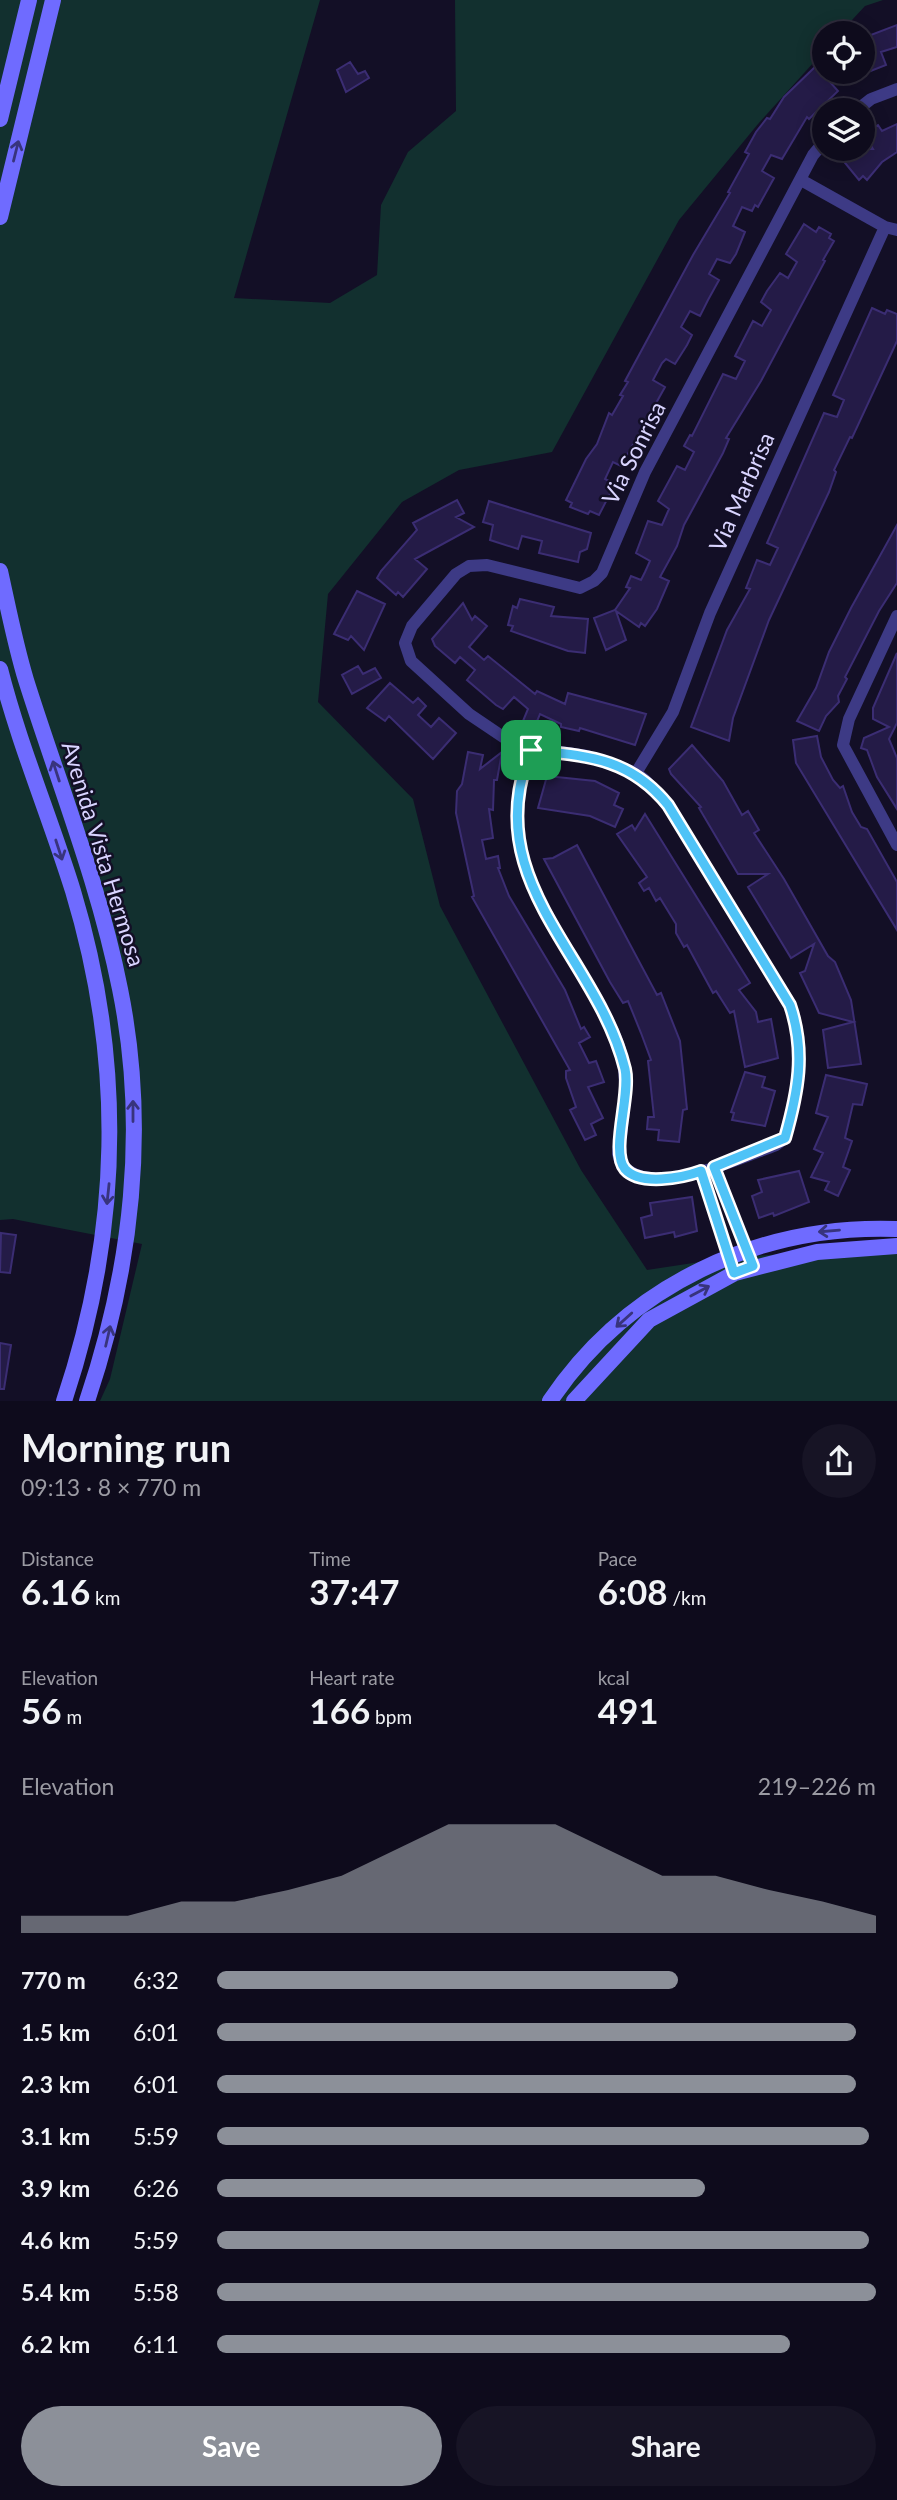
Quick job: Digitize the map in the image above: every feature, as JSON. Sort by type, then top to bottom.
[{"type":"main road","points":[[0,120],[30,0]]},
{"type":"main road","points":[[0,217],[53,0]]},
{"type":"main road","name":"Avenida Vista Hermosa","points":[[0,571],[24,676],[97,895],[120,989],[133,1079],[134,1176],[127,1248],[106,1344],[87,1401]]},
{"type":"main road","name":"Avenida Vista Hermosa","points":[[0,669],[73,892],[97,987],[109,1076],[110,1173],[103,1246],[84,1342],[64,1401]]},
{"type":"main road","points":[[550,1401],[594,1347],[633,1311],[669,1285],[747,1248],[821,1231],[897,1229]]},
{"type":"main road","points":[[574,1401],[649,1320],[734,1273],[753,1266],[817,1252],[897,1242]]},
{"type":"street","points":[[874,98],[897,89]]},
{"type":"street","name":"Via Sonrisa","points":[[531,750],[515,745],[469,714],[411,661],[405,643],[412,626],[447,584],[469,566],[487,565],[580,588],[594,581],[602,573],[645,472],[812,161]]},
{"type":"street","points":[[801,180],[891,228]]},
{"type":"street","name":"Via Marbrisa","points":[[636,773],[673,712],[710,613],[891,228]]},
{"type":"street","points":[[897,616],[849,719],[843,745],[897,845]]},
{"type":"street","points":[[531,750],[587,756],[636,773],[668,805],[790,1005],[798,1032],[801,1062],[794,1108],[785,1138],[708,1169],[643,1179],[625,1169],[618,1155],[625,1105],[626,1073],[616,1038],[530,884],[516,830],[519,792],[531,750]]},
{"type":"street","points":[[708,1169],[720,1201],[747,1248],[753,1266]]},
{"type":"street","points":[[720,1201],[713,1214],[734,1273]]},
{"type":"green space","points":[[0,0],[320,0],[234,298],[330,303],[377,275],[381,205],[408,152],[456,111],[455,0],[883,0],[865,6],[851,21],[812,21],[812,64],[758,124],[679,220],[552,452],[459,470],[402,502],[328,594],[318,702],[413,799],[440,906],[581,1170],[647,1270],[726,1258],[877,1247],[897,1252],[897,1401],[100,1401],[110,1379],[142,1244],[13,1219],[0,1220]]},
{"type":"building","points":[[897,25],[897,47],[881,52],[886,65],[875,69],[875,33]]},
{"type":"building","points":[[350,62],[358,74],[365,71],[369,78],[346,92],[337,70]]},
{"type":"building","points":[[812,70],[812,84],[832,84],[838,91],[831,98],[812,98],[812,116],[809,119],[807,117],[782,159],[771,155],[762,171],[774,178],[758,207],[755,205],[752,211],[742,207],[733,226],[745,232],[736,254],[730,263],[717,259],[709,274],[719,280],[700,316],[690,311],[681,327],[692,335],[687,345],[675,364],[666,359],[662,363],[653,380],[665,387],[621,466],[613,462],[605,479],[615,484],[599,515],[570,507],[572,503],[566,500],[586,459],[597,444],[609,413],[612,415],[623,396],[620,395],[628,382],[625,381],[730,193],[728,192],[749,154],[745,152],[756,132],[767,118],[770,119],[784,97]]},
{"type":"building","points":[[897,124],[897,152],[882,162],[867,180],[863,176],[859,180],[843,161],[875,161],[875,127],[878,125],[882,131]]},
{"type":"building","points":[[804,224],[816,232],[819,227],[831,234],[829,238],[834,241],[823,260],[825,261],[761,381],[726,438],[729,439],[723,453],[684,525],[677,546],[660,577],[669,581],[657,609],[645,626],[641,623],[639,627],[616,611],[626,640],[606,650],[594,618],[615,610],[630,588],[626,587],[631,576],[641,580],[650,561],[636,553],[648,521],[662,525],[669,509],[658,501],[677,466],[685,470],[694,452],[684,446],[690,435],[692,436],[723,374],[736,379],[745,361],[735,356],[753,321],[762,326],[771,310],[761,302],[767,291],[780,273],[788,278],[797,262],[786,254]]},
{"type":"building","points":[[872,308],[885,314],[887,310],[897,314],[897,341],[852,438],[850,437],[834,470],[836,472],[829,492],[769,620],[733,718],[729,741],[691,727],[727,630],[750,589],[746,588],[757,560],[770,565],[778,548],[767,543],[824,413],[837,417],[844,400],[833,395]]},
{"type":"building","points":[[457,500],[464,513],[456,517],[474,527],[415,559],[427,569],[403,597],[398,592],[396,595],[377,578],[381,571],[417,530],[413,523]]},
{"type":"building","points":[[489,501],[591,533],[587,549],[580,552],[578,562],[539,553],[542,541],[522,536],[518,549],[490,540],[493,525],[483,522]]},
{"type":"building","points":[[897,525],[897,583],[879,611],[845,677],[847,679],[838,696],[839,702],[826,716],[819,731],[797,721],[816,688],[829,652],[851,608]]},
{"type":"building","points":[[357,591],[385,604],[364,650],[351,636],[348,640],[334,634]]},
{"type":"building","points":[[520,599],[554,607],[551,616],[588,619],[585,653],[568,651],[511,631],[513,626],[508,625],[513,606],[517,608]]},
{"type":"building","points":[[463,603],[472,620],[475,616],[487,626],[469,647],[484,660],[488,656],[535,694],[537,691],[565,704],[568,693],[646,714],[635,745],[580,728],[579,731],[561,727],[561,724],[540,714],[535,726],[523,721],[528,709],[514,697],[503,709],[496,705],[467,680],[475,670],[460,657],[455,663],[435,646],[432,639]]},
{"type":"building","points":[[897,653],[897,723],[889,739],[897,758],[897,809],[877,777],[867,750],[861,748],[864,738],[889,727],[873,719],[873,708]]},
{"type":"building","points":[[358,666],[363,674],[375,668],[381,678],[352,694],[342,675]]},
{"type":"building","points":[[390,683],[413,703],[418,698],[426,706],[418,715],[431,727],[439,718],[456,733],[433,759],[389,716],[385,721],[367,708]]},
{"type":"building","points":[[817,736],[821,757],[833,780],[840,788],[843,786],[852,812],[861,827],[867,829],[897,882],[897,930],[796,763],[793,740]]},
{"type":"building","points":[[692,745],[723,781],[742,815],[748,811],[759,830],[754,833],[828,956],[835,962],[851,1000],[861,1064],[828,1068],[823,1030],[853,1022],[819,1013],[800,973],[805,971],[814,944],[791,958],[748,887],[768,874],[738,874],[699,808],[701,807],[671,774],[669,769]]},
{"type":"building","points":[[468,752],[483,755],[480,769],[502,752],[497,780],[494,780],[493,810],[489,809],[493,838],[482,840],[486,859],[498,856],[498,868],[509,896],[565,990],[581,1029],[584,1027],[590,1037],[579,1043],[589,1063],[596,1061],[604,1082],[588,1087],[603,1118],[591,1124],[596,1135],[585,1140],[570,1110],[576,1107],[566,1078],[566,1071],[570,1070],[472,897],[474,896],[456,813],[457,791],[462,784]]},
{"type":"building","points":[[547,776],[595,781],[619,793],[614,805],[623,809],[615,827],[590,816],[538,808]]},
{"type":"building","points":[[645,814],[750,983],[739,990],[756,1012],[758,1022],[771,1019],[778,1058],[745,1067],[734,1011],[730,1013],[716,991],[713,993],[687,945],[684,947],[676,933],[676,924],[660,898],[656,901],[649,888],[644,891],[639,883],[647,877],[617,834],[632,825],[635,830]]},
{"type":"building","points":[[577,845],[657,995],[661,993],[680,1041],[687,1109],[683,1110],[679,1142],[658,1140],[659,1130],[647,1129],[648,1117],[654,1117],[648,1061],[651,1060],[641,1033],[628,1001],[623,1003],[610,982],[544,859],[553,858]]},
{"type":"building","points":[[745,1072],[765,1077],[762,1087],[775,1091],[765,1126],[732,1120],[734,1113],[731,1112]]},
{"type":"building","points":[[826,1075],[867,1084],[862,1105],[853,1104],[845,1138],[852,1141],[843,1167],[850,1170],[838,1196],[825,1190],[829,1182],[811,1177],[823,1153],[814,1149],[828,1117],[816,1113]]},
{"type":"building","points":[[799,1171],[809,1202],[774,1216],[773,1213],[759,1218],[752,1196],[762,1192],[758,1180]]},
{"type":"building","points":[[692,1197],[697,1231],[675,1237],[674,1232],[645,1238],[641,1218],[652,1215],[650,1203]]},
{"type":"building","points":[[1,1233],[16,1235],[10,1273],[0,1272]]},
{"type":"building","points":[[0,1343],[11,1345],[4,1389],[0,1389]]},
{"type":"route","points":[[531,750],[587,756],[636,773],[645,780],[668,805],[790,1005],[798,1032],[801,1062],[794,1108],[785,1138],[776,1144],[714,1167],[742,1232],[753,1266],[734,1273],[713,1214],[714,1204],[701,1171],[643,1179],[625,1169],[618,1155],[625,1105],[626,1073],[616,1038],[530,884],[516,830],[519,792],[531,750]]}]
